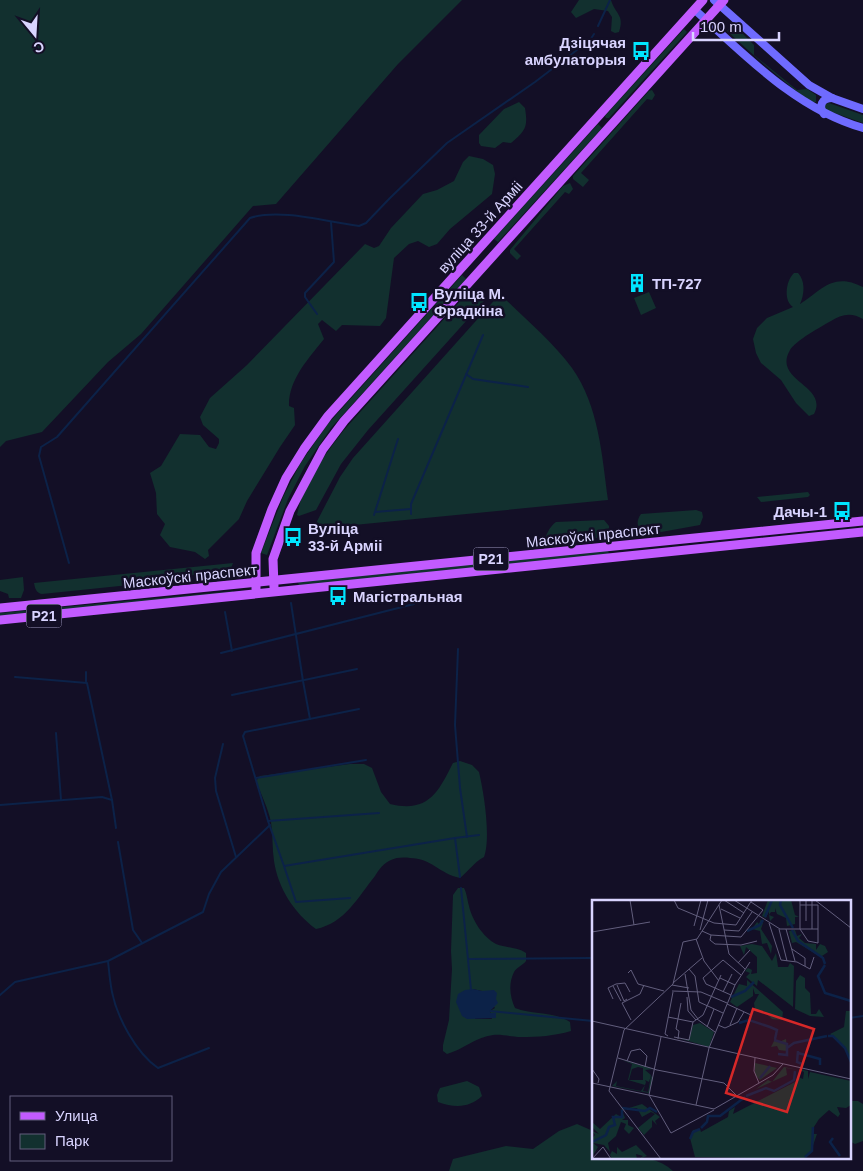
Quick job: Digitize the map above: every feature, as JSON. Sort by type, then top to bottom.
[{"type":"main road","name":"вуліца 33-й Арміі","points":[[256,594],[256,553],[286,478],[308,442],[328,416],[703,0]]},
{"type":"main road","name":"вуліца 33-й Арміі","points":[[275,592],[273,559],[290,511],[322,450],[350,413],[706,20],[719,2]]},
{"type":"main road","points":[[603,111],[602,116],[605,120],[611,122],[615,120]]},
{"type":"main road","points":[[593,122],[598,120],[603,123],[605,127],[604,132]]},
{"type":"main road","name":"Маскоўскі праспект","points":[[0,608],[274,582],[863,521]]},
{"type":"main road","name":"Маскоўскі праспект","points":[[0,620],[863,532]]},
{"type":"street","points":[[719,2],[792,72],[832,98],[863,109]]},
{"type":"street","points":[[695,10],[779,83],[824,114],[863,128]]},
{"type":"street","points":[[809,104],[818,102],[820,94],[818,90]]},
{"type":"street","points":[[824,114],[822,103],[827,98],[832,98]]},
{"type":"green space","points":[[0,0],[462,0],[398,64],[276,204],[253,206],[141,334],[108,362],[42,432],[6,441],[0,447]]},
{"type":"green space","points":[[579,0],[611,0],[621,22],[619,32],[611,31],[612,17],[608,11],[594,9],[576,18],[571,12]]},
{"type":"green space","points":[[733,24],[754,45],[754,55],[797,90],[807,89],[816,95],[816,102],[811,102],[789,85],[758,59],[727,31]]},
{"type":"green space","points":[[684,29],[687,32],[609,118],[606,118],[605,116]]},
{"type":"green space","points":[[652,90],[655,95],[652,100],[647,99],[581,173],[589,180],[583,187],[573,179],[573,176],[649,91]]},
{"type":"green space","points":[[519,102],[525,108],[526,120],[525,128],[520,135],[511,143],[503,142],[495,148],[481,146],[479,135],[504,109]]},
{"type":"green space","points":[[829,103],[863,115],[863,123],[826,110],[824,107]]},
{"type":"green space","points":[[598,124],[602,128],[498,242],[494,239]]},
{"type":"green space","points":[[469,156],[483,159],[493,165],[495,174],[492,194],[450,229],[437,244],[429,247],[418,241],[409,244],[394,258],[386,318],[380,326],[342,325],[336,331],[322,320],[318,324],[324,339],[300,370],[292,387],[289,406],[294,408],[295,425],[247,501],[239,519],[208,550],[209,556],[205,559],[195,552],[170,547],[160,535],[165,524],[157,514],[156,493],[150,473],[161,466],[180,434],[200,435],[209,447],[216,449],[219,439],[203,425],[200,417],[210,398],[247,365],[365,244],[374,248],[379,246],[391,228],[423,194],[437,190],[454,181],[463,162]]},
{"type":"green space","points":[[570,183],[573,189],[569,194],[565,192],[514,249],[521,256],[517,260],[510,253],[510,250],[563,186]]},
{"type":"green space","points":[[794,273],[798,273],[803,284],[800,304],[822,288],[836,282],[844,281],[863,287],[863,319],[851,315],[839,317],[803,338],[790,350],[786,360],[788,369],[814,396],[817,404],[814,414],[809,416],[796,403],[781,380],[761,363],[756,353],[753,339],[757,328],[767,318],[793,307],[788,300],[787,290],[789,280]]},
{"type":"green space","points":[[462,275],[466,279],[331,428],[305,466],[288,499],[267,555],[261,553],[283,497],[300,464],[327,425]]},
{"type":"green space","points":[[472,288],[485,300],[368,430],[341,464],[316,510],[297,515],[309,481],[322,459],[344,430]]},
{"type":"green space","points":[[649,292],[656,308],[641,315],[634,298]]},
{"type":"green space","points":[[500,294],[556,348],[581,383],[594,415],[598,432],[608,500],[313,529],[340,477],[353,458]]},
{"type":"green space","points":[[808,492],[810,495],[808,497],[761,502],[757,497]]},
{"type":"green space","points":[[696,510],[702,512],[703,517],[700,525],[641,534],[638,521],[641,514]]},
{"type":"green space","points":[[604,520],[609,526],[609,533],[605,537],[578,540],[576,536],[570,536],[564,544],[560,544],[557,540],[553,539],[550,544],[545,544],[548,532],[556,522]]},
{"type":"green space","points":[[608,550],[609,555],[299,586],[298,582]]},
{"type":"green space","points":[[233,563],[230,571],[198,574],[168,581],[42,594],[37,591],[34,583]]},
{"type":"green space","points":[[23,577],[24,590],[21,598],[9,598],[8,594],[0,591],[0,580]]},
{"type":"green space","points":[[233,591],[233,594],[0,616],[0,613]]},
{"type":"green space","points":[[460,761],[472,765],[479,772],[487,827],[484,857],[460,878],[430,863],[417,859],[403,857],[393,859],[382,866],[357,900],[343,915],[326,926],[316,929],[308,923],[294,908],[279,881],[273,856],[271,822],[256,781],[260,776],[350,764],[364,764],[372,768],[381,792],[390,804],[414,806],[430,798],[442,783],[453,763]]},
{"type":"green space","points":[[458,888],[464,888],[473,917],[479,928],[491,941],[526,953],[526,961],[515,970],[510,986],[515,1008],[557,1016],[570,1022],[571,1031],[534,1037],[493,1035],[481,1038],[447,1054],[443,1051],[449,1020],[453,895]],"holes":[[[473,989],[482,991],[495,1008],[490,1011],[492,1019],[475,1019]]]},
{"type":"green space","points":[[467,1081],[479,1087],[482,1096],[477,1100],[462,1106],[438,1102],[437,1095],[440,1088]]},
{"type":"green space","points":[[850,1101],[858,1101],[863,1104],[863,1141],[855,1144],[850,1142]]},
{"type":"green space","points":[[577,1124],[592,1131],[592,1158],[645,1158],[655,1160],[673,1171],[449,1171],[453,1159],[506,1146],[533,1149],[559,1131]]},
{"type":"water","points":[[465,990],[482,991],[494,990],[497,993],[496,999],[498,1003],[490,1011],[490,1013],[496,1013],[496,1018],[467,1019],[462,1016],[456,1002],[458,994]]},
{"type":"waterway","points":[[598,26],[610,0]]},
{"type":"waterway","points":[[69,563],[39,456],[41,447],[57,437],[250,218],[275,214],[359,226],[366,223],[447,143],[535,82],[590,40],[594,34]]},
{"type":"waterway","points":[[317,314],[305,297],[305,293],[334,262],[331,222]]},
{"type":"waterway","points":[[411,514],[411,504],[483,335]]},
{"type":"waterway","points":[[466,374],[473,379],[528,387]]},
{"type":"waterway","points":[[374,515],[398,439]]},
{"type":"waterway","points":[[375,512],[411,509]]},
{"type":"waterway","points":[[221,653],[414,604],[418,595]]},
{"type":"waterway","points":[[291,603],[310,719]]},
{"type":"waterway","points":[[225,612],[232,651]]},
{"type":"waterway","points":[[458,649],[455,725],[460,788],[467,837]]},
{"type":"waterway","points":[[232,695],[357,669]]},
{"type":"waterway","points":[[86,672],[86,682]]},
{"type":"waterway","points":[[15,677],[87,683],[112,800],[116,828]]},
{"type":"waterway","points":[[359,709],[245,732],[243,736],[268,821],[284,866],[455,838],[460,877]]},
{"type":"waterway","points":[[56,733],[61,800]]},
{"type":"waterway","points":[[223,744],[215,778],[216,791],[236,857]]},
{"type":"waterway","points":[[256,778],[366,760]]},
{"type":"waterway","points":[[0,805],[102,797],[112,800]]},
{"type":"waterway","points":[[268,821],[379,813]]},
{"type":"waterway","points":[[0,995],[15,982],[108,961],[203,912],[209,894],[221,872],[270,825]]},
{"type":"waterway","points":[[455,838],[479,835]]},
{"type":"waterway","points":[[118,842],[133,930],[142,943]]},
{"type":"waterway","points":[[284,866],[296,902],[350,898]]},
{"type":"waterway","points":[[461,888],[471,990]]},
{"type":"waterway","points":[[469,959],[590,958]]},
{"type":"waterway","points":[[108,961],[112,992],[123,1023],[135,1044],[158,1068],[209,1048]]},
{"type":"waterway","points":[[490,1011],[592,1021]]},
{"type":"waterway","points":[[850,1018],[863,1016]]},
{"type":"place","name":"Дзіцячая амбулаторыя","points":[[641,51]]},
{"type":"place","name":"ТП-727","points":[[637,283]]},
{"type":"place","name":"Вуліца М. Фрадкіна","points":[[419,302]]},
{"type":"place","name":"Дачы-1","points":[[842,511]]},
{"type":"place","name":"Вуліца 33-й Арміі","points":[[293,537]]},
{"type":"place","name":"Магістральная","points":[[338,596]]}]
